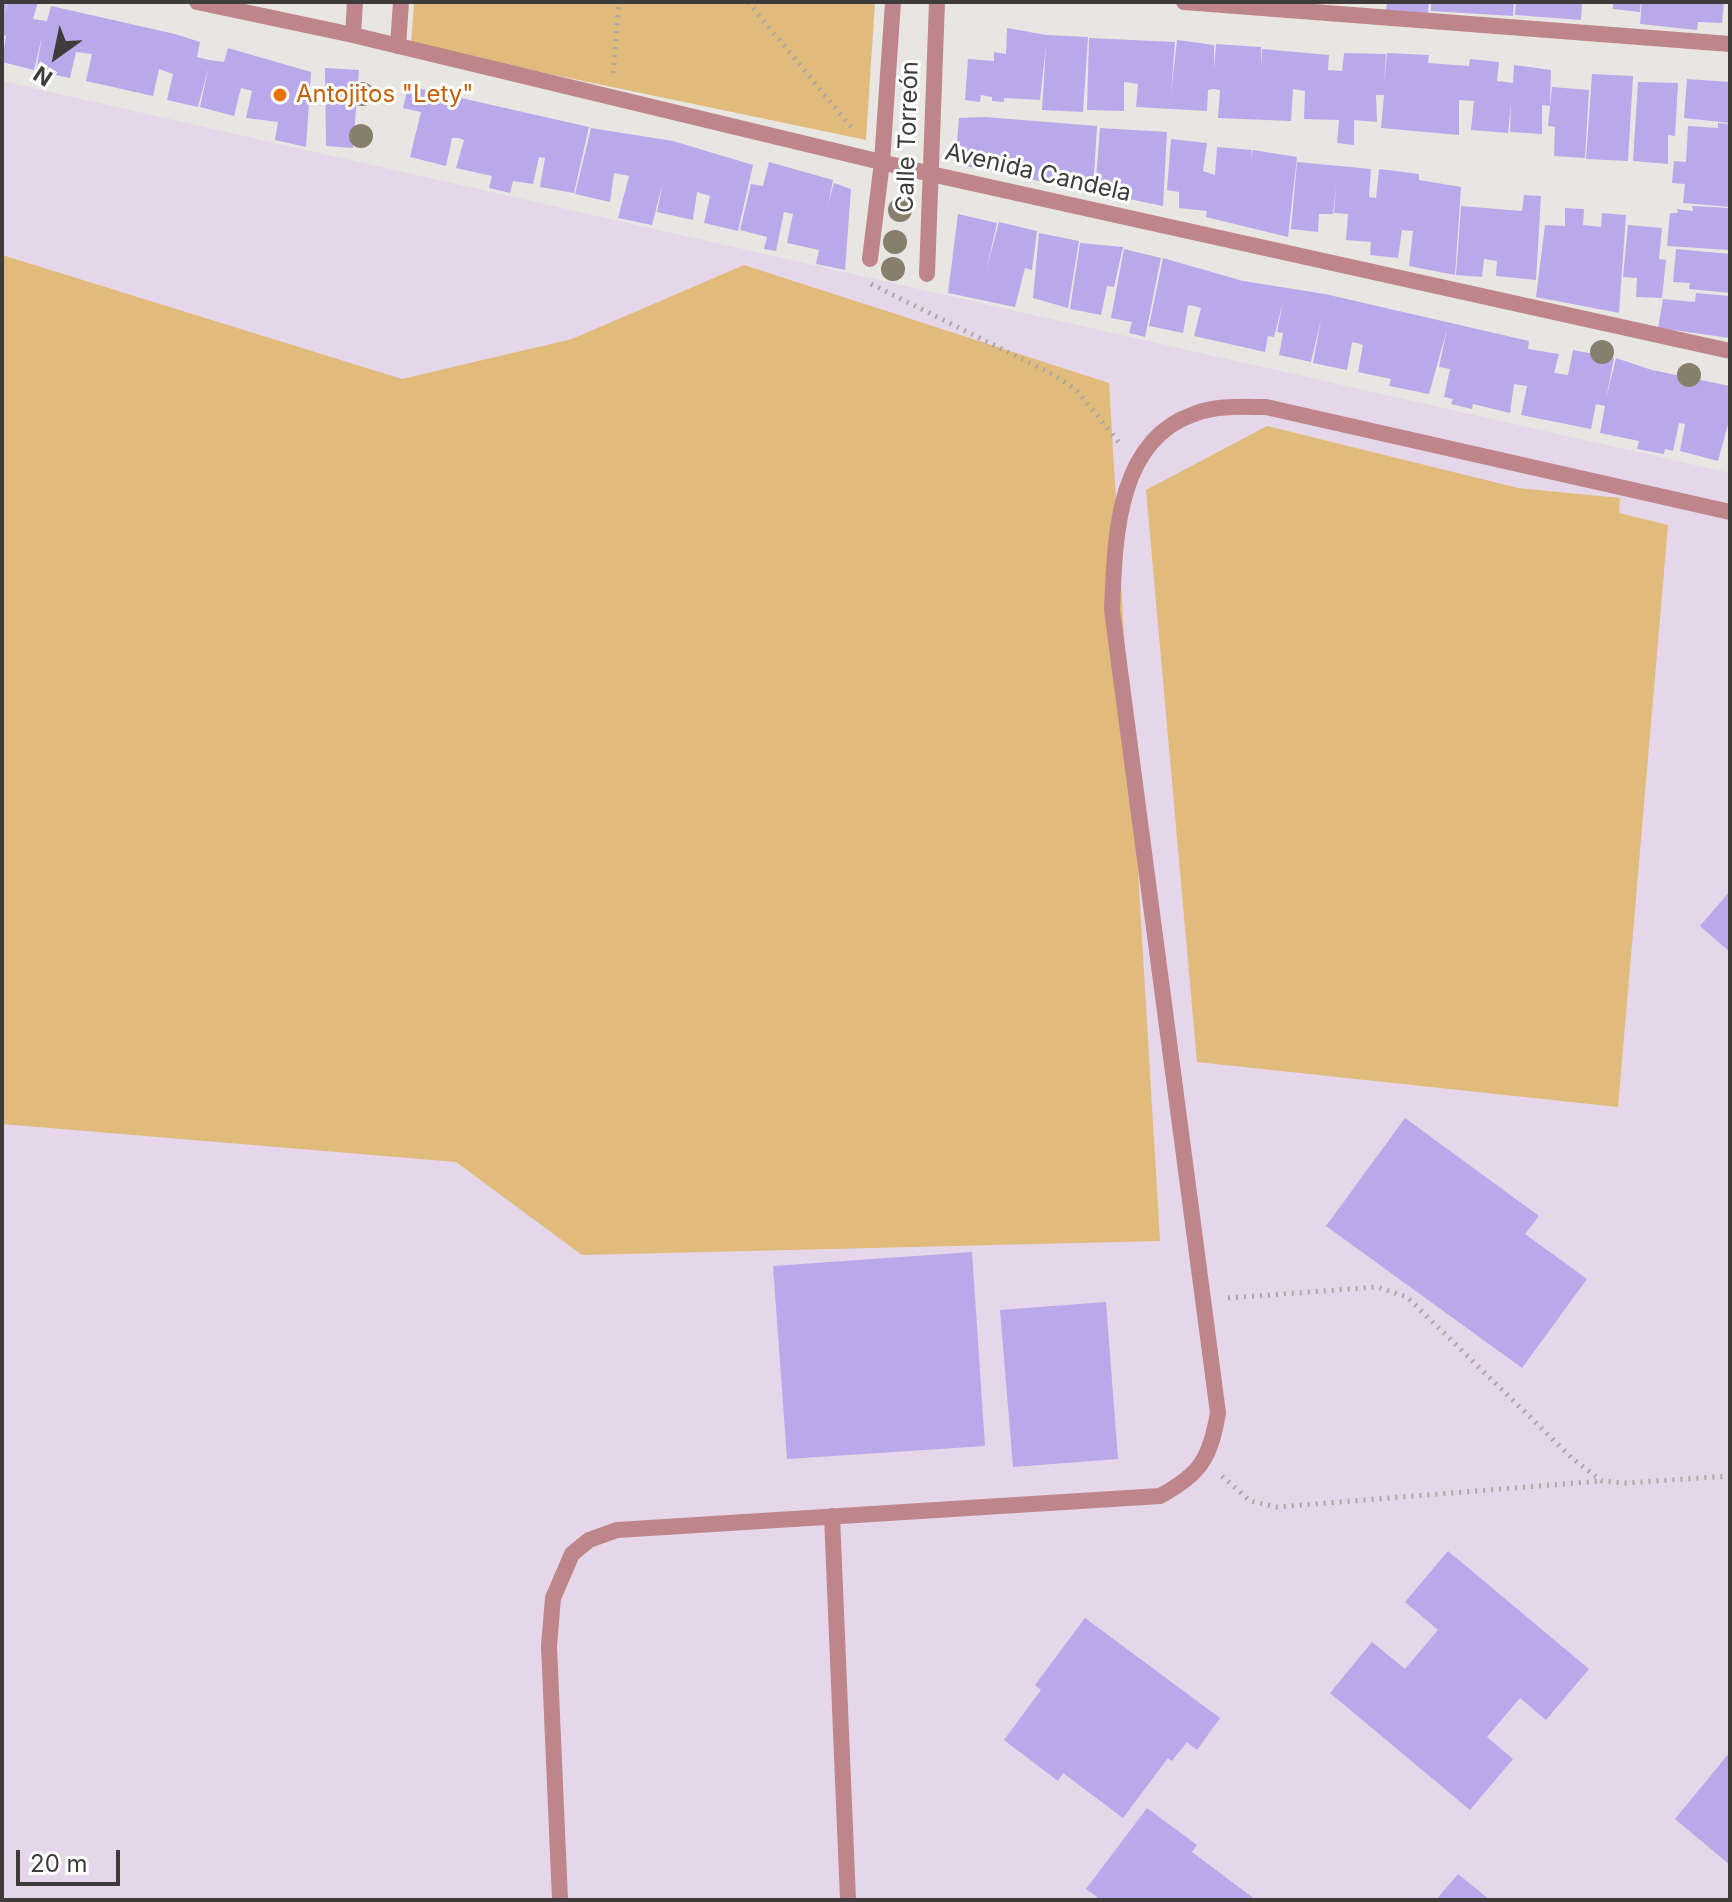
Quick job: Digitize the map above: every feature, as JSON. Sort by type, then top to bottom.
[{"type":"street","name":"Avenida Candela","points":[[197,2],[353,35],[931,174],[1730,351]]},
{"type":"street","points":[[353,35],[355,2]]},
{"type":"street","points":[[398,46],[401,2]]},
{"type":"street","name":"Calle Torreón","points":[[870,259],[882,162],[893,2]]},
{"type":"street","name":"Calle Torreón","points":[[927,274],[937,2]]},
{"type":"street","points":[[1184,2],[1730,44]]},
{"type":"street","points":[[560,1900],[549,1646],[553,1598],[572,1554],[589,1540],[617,1530],[1160,1496],[1184,1483],[1205,1462],[1218,1413],[1112,610],[1114,550],[1123,492],[1156,438],[1191,414],[1222,407],[1266,407],[1730,512]]},
{"type":"street","points":[[832,1516],[848,1900]]},
{"type":"path","points":[[612,83],[619,2]]},
{"type":"path","points":[[748,2],[858,135]]},
{"type":"path","points":[[858,135],[859,120]]},
{"type":"path","points":[[843,132],[858,135]]},
{"type":"path","points":[[870,284],[1056,376],[1077,391],[1138,464]]},
{"type":"path","points":[[1203,1300],[1377,1287],[1407,1297],[1573,1459],[1602,1481]]},
{"type":"path","points":[[1205,1462],[1250,1501],[1277,1507],[1602,1481],[1626,1483],[1730,1476]]},
{"type":"shaded area","points":[[414,2],[875,2],[866,140],[411,45]]},
{"type":"shaded area","points":[[2,81],[1730,473],[1730,1900],[2,1900]]},
{"type":"shaded area","points":[[2,255],[402,379],[572,339],[744,265],[1109,383],[1160,1241],[582,1255],[456,1162],[2,1124]]},
{"type":"shaded area","points":[[1267,426],[1518,488],[1620,498],[1619,513],[1668,525],[1618,1107],[1197,1062],[1146,490]]},
{"type":"building","points":[[2,2],[7,2],[5,14],[8,2],[38,2],[33,19],[47,21],[51,6],[200,42],[197,57],[224,62],[228,48],[311,72],[306,147],[275,140],[278,122],[246,118],[252,91],[241,88],[234,116],[200,107],[209,66],[198,107],[167,100],[173,74],[159,69],[153,96],[86,81],[92,54],[76,52],[70,78],[36,71],[42,37],[34,70],[2,62],[6,36],[2,34]]},
{"type":"building","points":[[1387,2],[1429,2],[1428,13],[1386,10]]},
{"type":"building","points":[[1431,2],[1514,2],[1513,16],[1431,11]]},
{"type":"building","points":[[1516,2],[1582,2],[1581,20],[1515,15]]},
{"type":"building","points":[[1613,2],[1641,2],[1640,12],[1613,9]]},
{"type":"building","points":[[1642,2],[1724,2],[1722,23],[1698,22],[1697,30],[1640,24]]},
{"type":"building","points":[[1007,28],[1046,35],[1088,37],[1083,112],[1042,110],[1046,46],[1040,100],[1004,98],[1004,102],[992,101],[992,97],[981,95],[980,102],[965,100],[968,59],[994,61],[994,52],[1006,54]]},
{"type":"building","points":[[1089,38],[1175,42],[1171,94],[1177,40],[1214,45],[1214,69],[1216,44],[1261,47],[1261,69],[1262,49],[1329,55],[1328,70],[1342,71],[1344,53],[1386,54],[1384,82],[1387,53],[1429,55],[1428,63],[1469,66],[1470,59],[1499,62],[1497,81],[1513,83],[1514,65],[1551,70],[1550,106],[1542,105],[1542,134],[1510,132],[1511,104],[1508,133],[1471,130],[1474,101],[1459,100],[1459,135],[1381,128],[1384,95],[1376,95],[1377,122],[1354,120],[1354,145],[1337,143],[1339,120],[1304,119],[1305,91],[1293,89],[1291,121],[1218,118],[1220,90],[1213,89],[1208,90],[1207,111],[1136,107],[1138,84],[1124,82],[1124,111],[1087,110]]},
{"type":"building","points":[[325,68],[359,70],[353,148],[326,146]]},
{"type":"building","points":[[1592,74],[1633,76],[1628,161],[1586,159]]},
{"type":"building","points":[[1687,79],[1730,82],[1730,123],[1684,118]]},
{"type":"building","points":[[1638,82],[1678,83],[1675,136],[1668,135],[1668,164],[1633,161]]},
{"type":"building","points":[[408,86],[589,127],[574,193],[540,187],[545,158],[539,157],[533,184],[513,181],[510,193],[489,188],[492,176],[456,168],[464,140],[459,138],[452,138],[446,166],[410,157],[421,112],[403,108]]},
{"type":"building","points":[[1552,87],[1589,90],[1585,158],[1554,156],[1555,127],[1548,126]]},
{"type":"building","points":[[985,117],[1097,126],[1093,192],[955,164],[959,118]]},
{"type":"building","points":[[1718,123],[1730,124],[1730,207],[1683,203],[1685,184],[1672,183],[1674,161],[1686,162],[1688,126],[1718,128]]},
{"type":"building","points":[[591,128],[673,141],[753,165],[738,231],[704,223],[710,196],[697,192],[693,220],[657,212],[663,182],[652,225],[618,218],[629,176],[614,173],[610,202],[575,194]]},
{"type":"building","points":[[1100,128],[1167,132],[1163,206],[1095,192]]},
{"type":"building","points":[[1171,139],[1207,143],[1203,171],[1215,175],[1217,147],[1252,150],[1251,160],[1253,150],[1297,157],[1288,237],[1206,217],[1207,211],[1179,208],[1179,192],[1167,190]]},
{"type":"building","points":[[769,162],[833,180],[828,204],[834,183],[851,189],[845,270],[816,264],[819,250],[787,243],[793,214],[784,212],[776,251],[764,249],[767,237],[740,230],[751,184],[763,186]]},
{"type":"building","points":[[1297,162],[1371,169],[1369,197],[1376,198],[1379,169],[1419,174],[1419,180],[1461,187],[1455,275],[1409,266],[1413,231],[1402,230],[1398,258],[1370,255],[1371,242],[1346,240],[1348,214],[1334,213],[1336,186],[1333,214],[1319,214],[1318,232],[1291,229]]},
{"type":"building","points":[[1524,195],[1541,196],[1536,280],[1496,276],[1497,261],[1484,259],[1482,277],[1456,275],[1461,206],[1522,211]]},
{"type":"building","points":[[1692,206],[1730,208],[1730,250],[1667,246],[1670,213],[1678,213],[1677,209],[1693,211]]},
{"type":"building","points":[[1565,208],[1584,209],[1583,225],[1601,227],[1602,213],[1626,215],[1619,313],[1536,297],[1545,225],[1565,226]]},
{"type":"building","points":[[958,214],[997,223],[986,271],[999,222],[1037,231],[1032,270],[1025,268],[1015,307],[948,293]]},
{"type":"building","points":[[1628,225],[1662,228],[1659,259],[1666,260],[1662,298],[1636,297],[1637,278],[1623,277]]},
{"type":"building","points":[[1039,233],[1079,241],[1068,308],[1033,298]]},
{"type":"building","points":[[1080,243],[1123,247],[1114,287],[1107,286],[1101,315],[1070,309]]},
{"type":"building","points":[[1124,249],[1161,258],[1145,337],[1129,333],[1132,322],[1111,318]]},
{"type":"building","points":[[1676,249],[1730,254],[1730,293],[1689,289],[1690,283],[1673,282]]},
{"type":"building","points":[[1163,258],[1243,281],[1325,294],[1529,341],[1528,349],[1559,354],[1554,373],[1568,375],[1573,350],[1614,358],[1606,399],[1616,358],[1652,370],[1730,386],[1730,417],[1718,461],[1680,451],[1685,424],[1679,423],[1673,451],[1665,449],[1664,454],[1637,449],[1639,441],[1600,433],[1605,406],[1596,404],[1591,429],[1521,415],[1527,386],[1514,384],[1510,413],[1473,404],[1472,409],[1451,404],[1453,399],[1444,397],[1450,369],[1439,367],[1447,329],[1429,394],[1389,386],[1391,379],[1358,372],[1363,345],[1357,343],[1352,342],[1347,370],[1313,363],[1321,319],[1311,362],[1279,355],[1283,333],[1277,332],[1283,302],[1274,337],[1268,336],[1265,352],[1194,336],[1201,308],[1194,306],[1188,305],[1183,333],[1149,326]]},
{"type":"building","points":[[1696,293],[1730,296],[1730,338],[1658,328],[1663,299],[1695,302]]},
{"type":"building","points":[[1730,891],[1730,952],[1700,926]]},
{"type":"building","points":[[1405,1118],[1539,1216],[1525,1234],[1587,1279],[1522,1368],[1326,1226]]},
{"type":"building","points":[[972,1252],[985,1446],[787,1459],[773,1266]]},
{"type":"building","points":[[1106,1302],[1118,1459],[1013,1467],[1000,1310]]},
{"type":"building","points":[[1448,1551],[1589,1669],[1546,1720],[1520,1698],[1487,1737],[1513,1759],[1470,1810],[1330,1693],[1372,1642],[1405,1669],[1438,1630],[1405,1602]]},
{"type":"building","points":[[1085,1618],[1220,1718],[1197,1750],[1187,1742],[1172,1761],[1168,1758],[1123,1818],[1063,1773],[1058,1781],[1004,1740],[1041,1690],[1035,1685]]},
{"type":"building","points":[[1730,1752],[1730,1865],[1675,1819]]},
{"type":"building","points":[[1147,1808],[1197,1845],[1192,1852],[1256,1900],[1101,1900],[1086,1889]]},
{"type":"building","points":[[1458,1874],[1490,1900],[1436,1900]]},
{"type":"place","name":"Antojitos \"Lety\"","points":[[280,95]]}]
